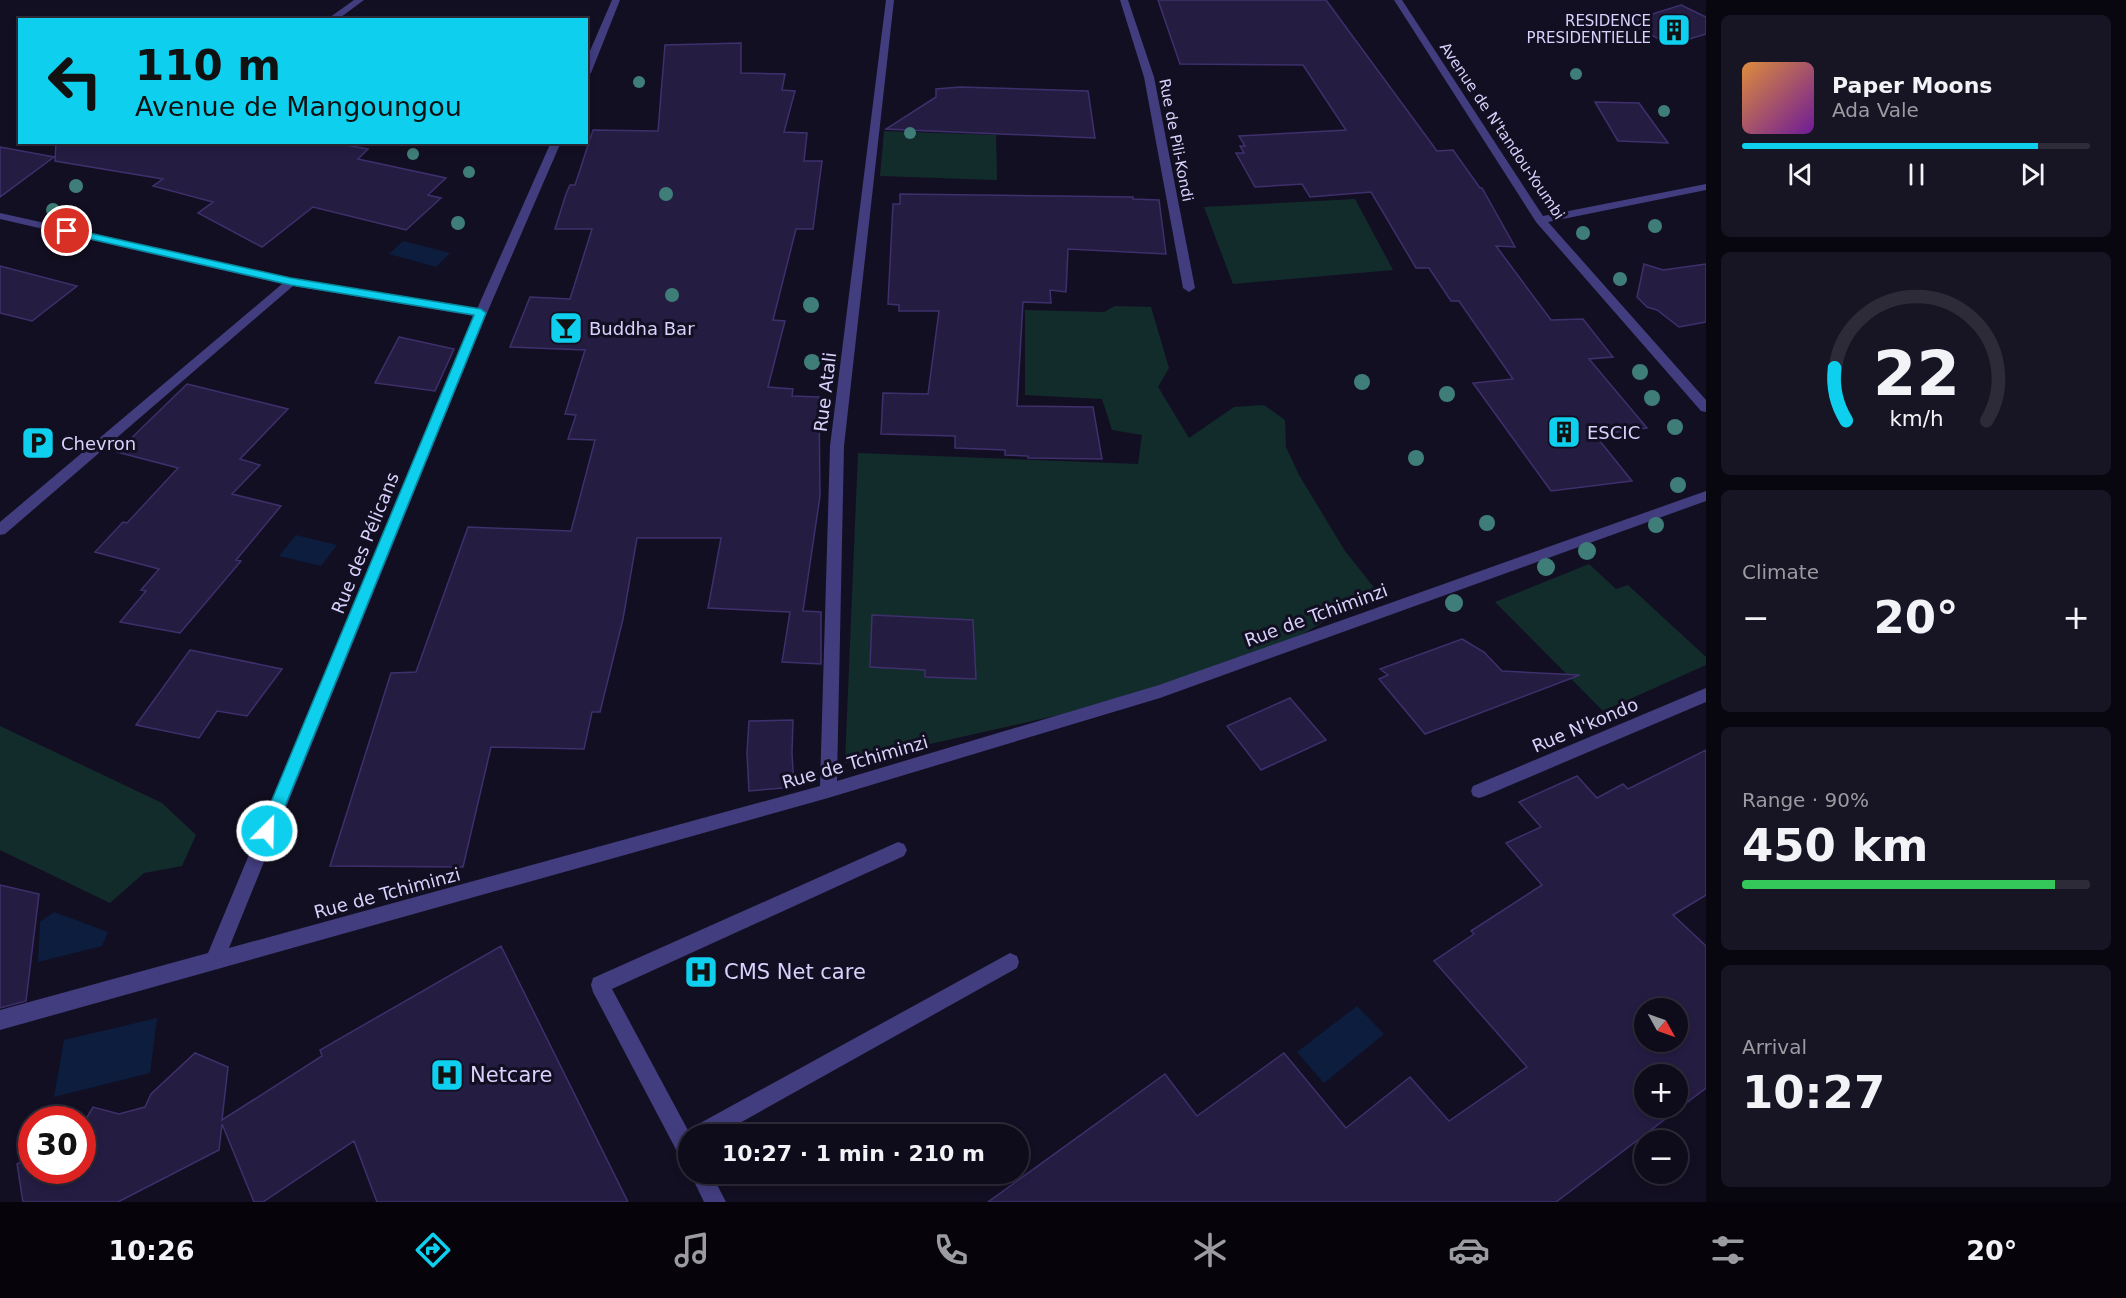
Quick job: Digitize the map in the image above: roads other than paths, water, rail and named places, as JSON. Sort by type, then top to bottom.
[{"type":"street","points":[[333,18],[360,0]]},
{"type":"street","points":[[588,68],[616,0]]},
{"type":"street","name":"Rue Atali","points":[[828,791],[837,446],[890,0]]},
{"type":"street","name":"Rue de Pili-Kondi","points":[[1124,0],[1149,77],[1189,288]]},
{"type":"street","name":"Avenue de N'tandou-Youmbi","points":[[1398,0],[1540,220],[1706,408]]},
{"type":"street","name":"Rue des Pélicans","points":[[214,961],[481,313],[555,144]]},
{"type":"street","points":[[1540,220],[1706,187]]},
{"type":"street","points":[[0,216],[291,282],[481,313]]},
{"type":"street","points":[[0,530],[291,282]]},
{"type":"street","name":"Rue de Tchiminzi","points":[[0,1020],[828,791],[1160,691],[1706,496]]},
{"type":"street","name":"Rue N'kondo","points":[[1479,791],[1706,695]]},
{"type":"street","points":[[680,1124],[600,985],[898,850]]},
{"type":"street","points":[[722,1124],[1010,963]]},
{"type":"street","points":[[706,1184],[715,1202]]},
{"type":"water","points":[[403,241],[450,253],[436,267],[389,254]]},
{"type":"water","points":[[296,535],[337,545],[321,566],[279,556]]},
{"type":"water","points":[[54,912],[108,932],[102,946],[38,962],[40,922]]},
{"type":"water","points":[[1357,1006],[1384,1034],[1324,1083],[1297,1052]]},
{"type":"water","points":[[157,1018],[150,1073],[54,1097],[64,1040]]},
{"type":"place","name":"RESIDENCE PRESIDENTIELLE","points":[[1674,30]]},
{"type":"place","name":"Buddha Bar","points":[[566,328]]},
{"type":"place","name":"ESCIC","points":[[1564,432]]},
{"type":"place","name":"Chevron","points":[[38,443]]},
{"type":"place","name":"CMS Net care","points":[[701,972]]},
{"type":"place","name":"Netcare","points":[[447,1075]]}]
